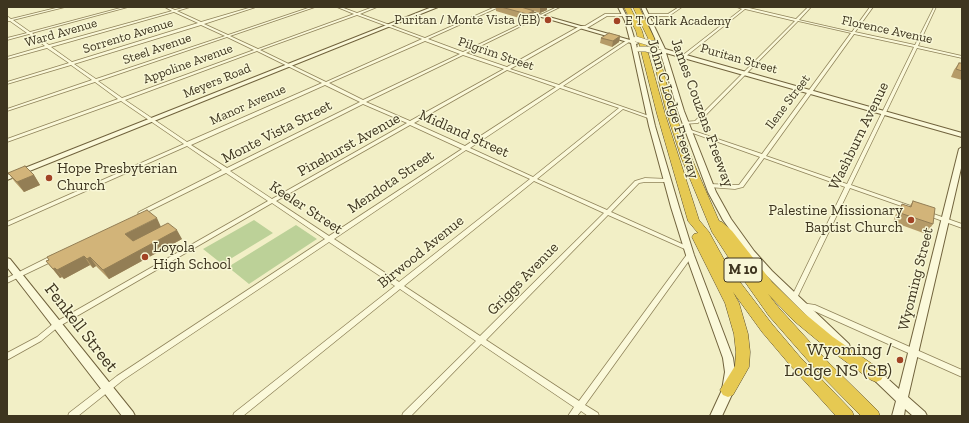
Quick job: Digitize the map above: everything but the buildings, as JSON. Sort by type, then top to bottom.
[{"type":"highway","name":"John C Lodge Freeway","points":[[634,8],[661,114],[694,221],[703,232],[722,268],[744,299],[795,361],[846,416]]},
{"type":"highway","name":"John C Lodge Freeway","points":[[634,8],[651,38],[670,111],[686,157],[718,232],[742,269],[774,312],[824,368],[872,416]]},
{"type":"highway","points":[[694,221],[695,231],[732,303],[741,334],[743,352],[742,367],[728,390]]},
{"type":"highway","points":[[713,221],[728,234],[767,285],[799,317],[876,375]]},
{"type":"street","points":[[9,20],[64,7]]},
{"type":"street","points":[[7,38],[127,7]]},
{"type":"street","name":"Midland Street","points":[[166,7],[410,124],[690,252]]},
{"type":"street","name":"Ward Avenue","points":[[7,58],[189,7]]},
{"type":"street","name":"Sorrento Avenue","points":[[7,83],[255,7]]},
{"type":"street","name":"Steel Avenue","points":[[7,110],[314,7]]},
{"type":"street","name":"Pilgrim Street","points":[[338,7],[464,54],[650,117]]},
{"type":"street","name":"Appoline Avenue","points":[[7,141],[376,7]]},
{"type":"street","name":"Meyers Road","points":[[7,178],[436,7]]},
{"type":"street","name":"Manor Avenue","points":[[7,224],[498,7]]},
{"type":"street","points":[[509,7],[581,27],[650,50],[661,49]]},
{"type":"street","name":"Monte Vista Street","points":[[137,216],[363,102],[559,7]]},
{"type":"street","name":"James Couzens Freeway","points":[[620,7],[634,8],[647,15],[661,49],[686,123],[710,186],[727,220],[739,238],[769,273],[802,306],[920,416]]},
{"type":"street","points":[[647,15],[669,15],[681,7]]},
{"type":"street","name":"Florence Avenue","points":[[738,7],[962,57]]},
{"type":"street","points":[[686,123],[696,122],[810,7]]},
{"type":"street","name":"Ilene Street","points":[[710,186],[741,186],[872,7]]},
{"type":"street","name":"Washburn Avenue","points":[[794,298],[935,7]]},
{"type":"street","name":"James Couzens Freeway","points":[[634,8],[631,32],[635,44]]},
{"type":"street","name":"Pinehurst Avenue","points":[[7,358],[39,339],[56,325],[272,201],[581,27],[586,27],[606,14],[634,8]]},
{"type":"street","points":[[684,56],[745,8]]},
{"type":"street","name":"Keeler Street","points":[[7,17],[9,20],[71,64],[187,144],[595,416]]},
{"type":"street","points":[[635,44],[649,43],[661,49]]},
{"type":"street","points":[[635,44],[650,117],[667,180],[690,252],[728,358],[730,372],[728,390],[716,416]]},
{"type":"street","name":"Mendota Street","points":[[72,416],[107,390],[120,378],[158,352],[465,149],[559,87],[635,44]]},
{"type":"street","name":"Puritan Street","points":[[661,49],[962,135]]},
{"type":"street","name":"Birwood Avenue","points":[[237,416],[622,108]]},
{"type":"street","points":[[689,131],[918,210]]},
{"type":"street","name":"Wyoming Street","points":[[898,416],[962,149]]},
{"type":"street","name":"Griggs Avenue","points":[[406,416],[637,182],[645,180],[667,180]]},
{"type":"street","points":[[925,213],[962,226]]},
{"type":"street","points":[[572,416],[690,252]]},
{"type":"street","points":[[7,281],[60,254]]},
{"type":"street","name":"Fenkell Street","points":[[7,261],[107,390],[129,416]]},
{"type":"street","points":[[802,306],[814,307],[962,374]]},
{"type":"green space","points":[[254,220],[273,233],[222,264],[203,249]]},
{"type":"green space","points":[[296,225],[317,239],[249,284],[228,267]]},
{"type":"place","name":"Puritan / Monte Vista (EB)","points":[[548,20]]},
{"type":"place","name":"E T Clark Academy","points":[[617,21]]},
{"type":"place","name":"Hope Presbyterian Church","points":[[49,178]]},
{"type":"place","name":"Palestine Missionary Baptist Church","points":[[911,220]]},
{"type":"place","name":"Loyola High School","points":[[145,257]]},
{"type":"place","name":"Wyoming / Lodge NS (SB)","points":[[900,360]]}]
